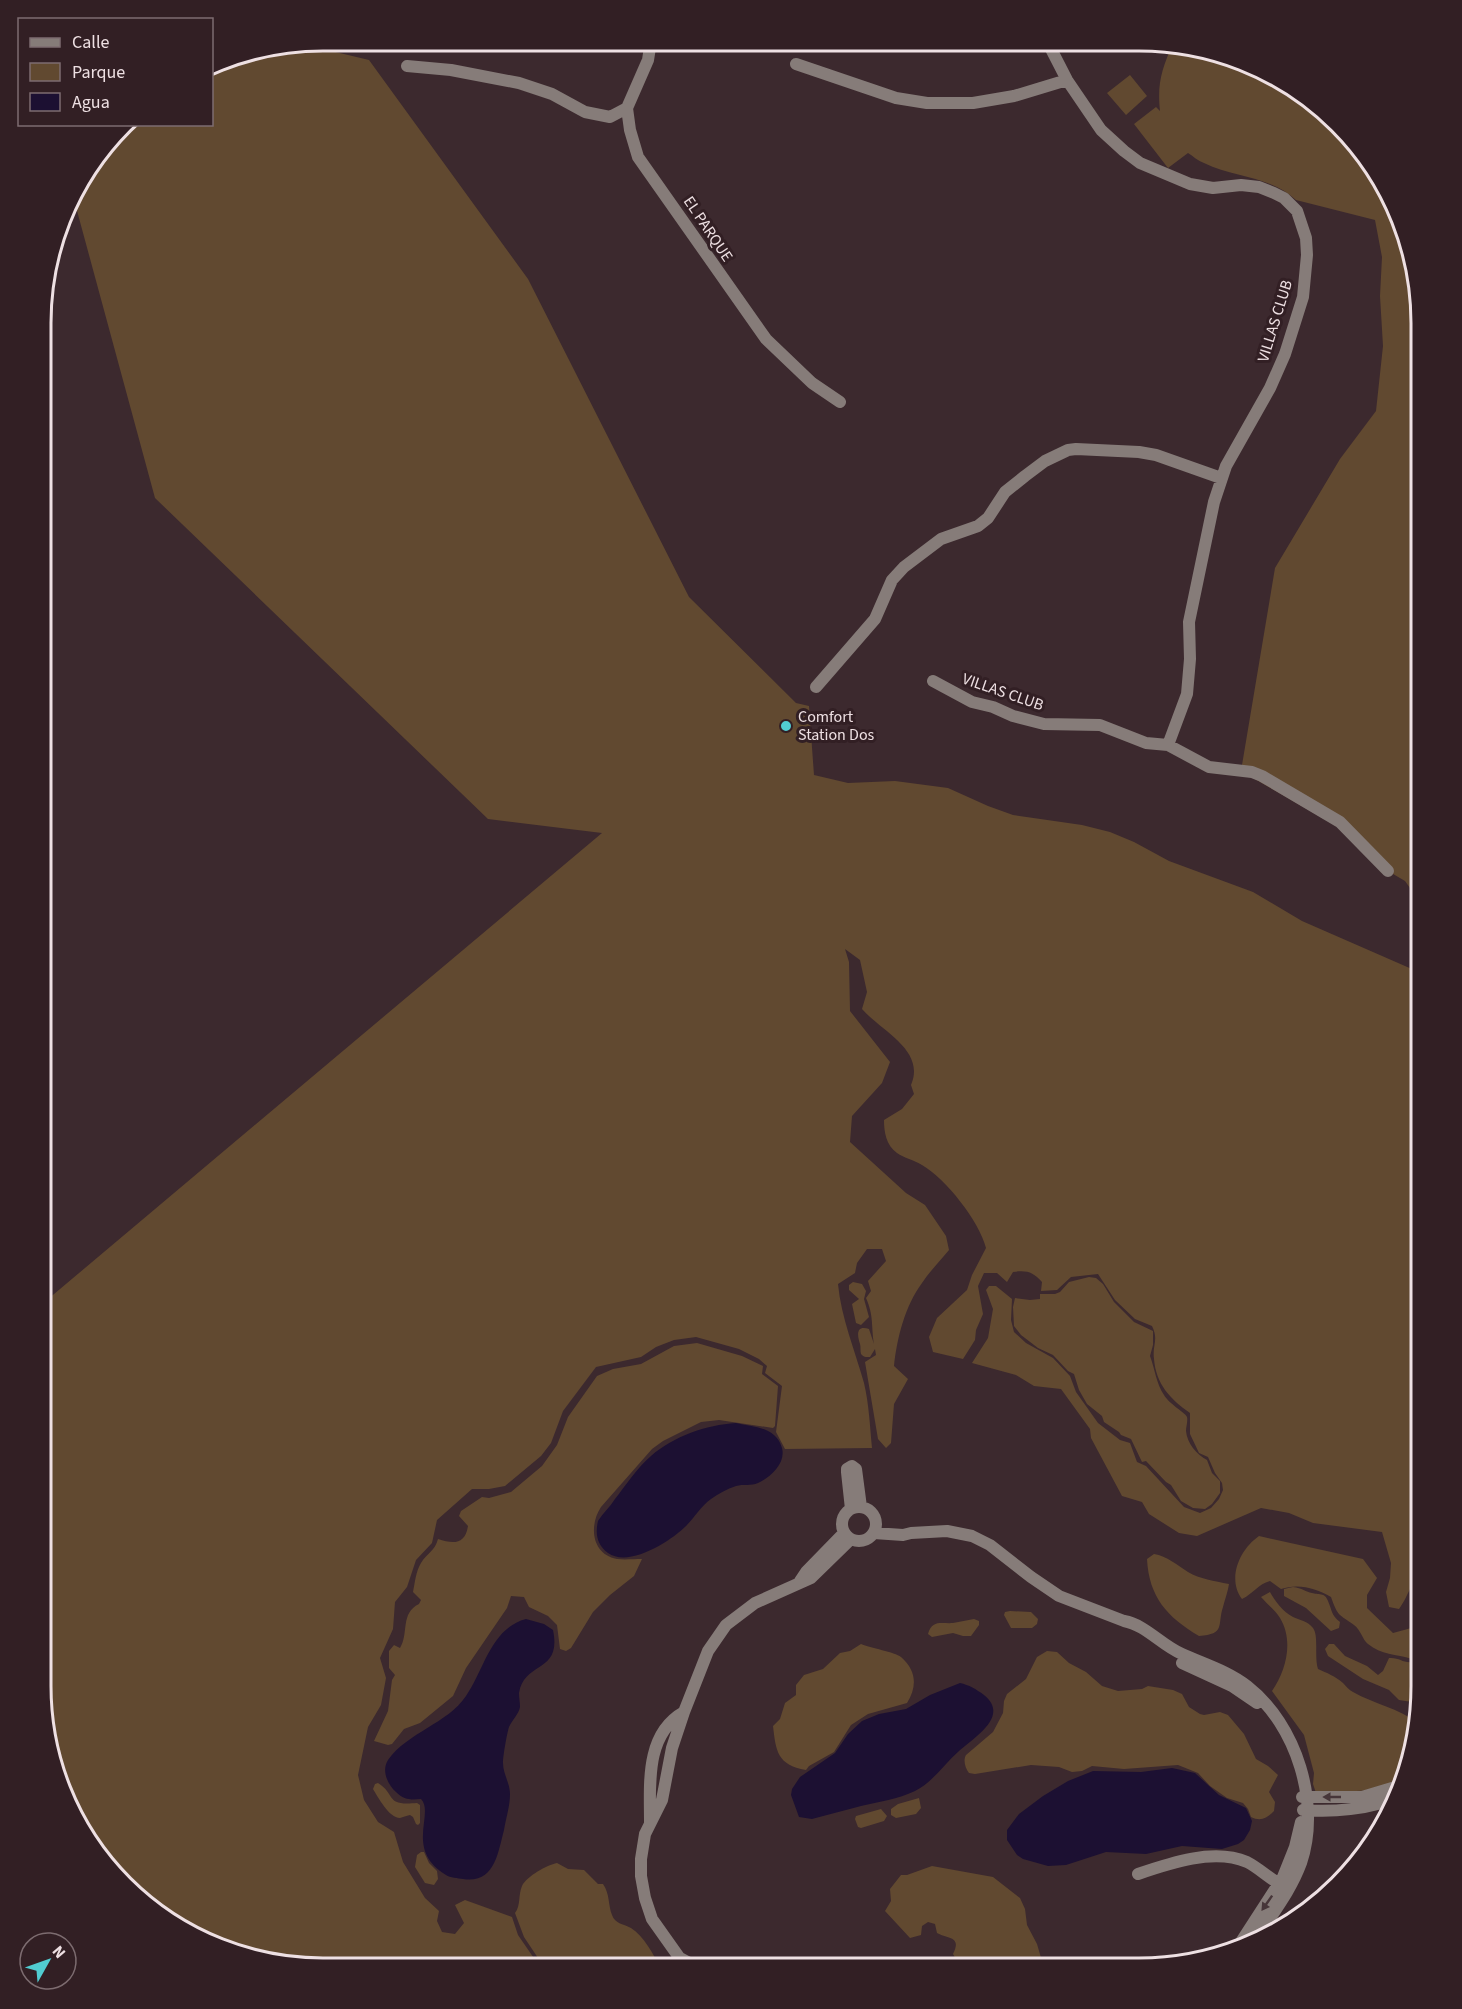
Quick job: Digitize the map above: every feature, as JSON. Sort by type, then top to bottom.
[{"type":"street","points":[[406,66],[452,70],[519,83],[552,94],[585,112],[610,117],[627,108],[648,60],[649,51]]},
{"type":"street","name":"VILLAS CLUB","points":[[1052,51],[1067,80],[1101,130],[1140,163],[1191,184],[1213,188],[1241,185],[1259,187],[1274,193],[1284,198],[1297,211],[1306,238],[1307,255],[1303,297],[1285,354],[1270,388],[1221,478],[1189,622],[1190,659],[1187,694],[1168,745]]},
{"type":"street","points":[[796,64],[896,98],[927,103],[973,103],[1014,96],[1067,80]]},
{"type":"street","name":"EL PARQUE","points":[[627,108],[638,157],[727,286],[766,339],[783,357],[812,383],[840,402]]},
{"type":"street","points":[[816,687],[875,619],[897,573],[929,546],[983,522],[1005,492],[1045,461],[1068,450],[1076,449],[1139,452],[1156,455],[1221,478]]},
{"type":"street","name":"VILLAS CLUB","points":[[933,681],[972,702],[993,707],[1013,716],[1044,724],[1100,725],[1146,743],[1168,745],[1209,768],[1252,772],[1262,776],[1340,822],[1388,871]]},
{"type":"street","points":[[875,1529],[872,1513],[856,1508],[842,1520],[848,1536],[861,1541],[875,1529],[911,1533],[947,1531],[972,1536],[990,1545],[1059,1596],[1124,1621],[1131,1629],[1168,1656],[1232,1686],[1260,1706],[1280,1732],[1292,1754],[1304,1797],[1305,1811],[1304,1851],[1261,1929]]},
{"type":"street","points":[[679,1958],[656,1926],[645,1898],[641,1859],[645,1834],[662,1800],[672,1748],[708,1651],[726,1625],[747,1607],[799,1583],[806,1572],[848,1536]]},
{"type":"street","points":[[650,1822],[650,1774],[655,1749],[674,1718],[684,1712]]},
{"type":"street","points":[[651,1764],[669,1766]]},
{"type":"street","points":[[1305,1811],[1337,1810],[1390,1790]]},
{"type":"street","points":[[1304,1797],[1362,1802],[1385,1801]]},
{"type":"street","points":[[1138,1874],[1172,1863],[1222,1857],[1249,1863],[1284,1887]]},
{"type":"street","points":[[1246,1936],[1284,1887]]},
{"type":"green space","points":[[331,51],[369,60],[528,279],[689,597],[796,703],[809,706],[814,775],[848,783],[895,781],[948,788],[1013,815],[1082,825],[1110,832],[1169,861],[1253,892],[1302,921],[1411,969],[1411,1589],[1399,1609],[1389,1607],[1386,1592],[1391,1563],[1382,1532],[1313,1523],[1289,1513],[1261,1508],[1197,1536],[1179,1533],[1149,1514],[1142,1502],[1122,1496],[1091,1438],[1090,1429],[1061,1389],[1034,1386],[1016,1375],[972,1363],[988,1338],[993,1309],[986,1290],[989,1286],[996,1286],[1012,1299],[1011,1320],[1014,1332],[1026,1343],[1053,1358],[1070,1376],[1076,1392],[1098,1423],[1120,1440],[1130,1443],[1137,1462],[1146,1466],[1184,1507],[1200,1513],[1211,1508],[1223,1490],[1222,1483],[1208,1457],[1199,1453],[1190,1434],[1190,1413],[1170,1396],[1161,1383],[1155,1368],[1155,1335],[1152,1326],[1135,1319],[1115,1300],[1098,1274],[1071,1277],[1057,1290],[1041,1291],[1042,1282],[1029,1272],[1013,1272],[1007,1282],[997,1273],[984,1273],[978,1286],[983,1314],[976,1330],[975,1340],[963,1359],[933,1352],[929,1337],[937,1318],[967,1290],[986,1248],[969,1214],[951,1190],[931,1171],[893,1150],[888,1142],[884,1120],[902,1109],[914,1094],[911,1085],[914,1073],[912,1061],[899,1042],[862,1009],[867,992],[860,960],[845,949],[849,962],[850,1011],[890,1062],[882,1083],[852,1116],[850,1142],[906,1193],[925,1205],[946,1236],[949,1250],[916,1292],[903,1323],[894,1366],[908,1379],[894,1404],[891,1443],[886,1448],[878,1439],[865,1362],[876,1355],[875,1349],[870,1357],[863,1356],[858,1337],[858,1332],[862,1328],[869,1329],[874,1344],[869,1304],[866,1298],[871,1291],[868,1281],[886,1261],[882,1249],[867,1249],[857,1263],[855,1273],[838,1284],[845,1321],[866,1391],[872,1448],[785,1449],[776,1432],[782,1386],[765,1373],[767,1366],[759,1359],[739,1349],[696,1337],[674,1340],[656,1347],[641,1357],[596,1367],[563,1411],[551,1443],[541,1456],[505,1486],[472,1489],[437,1520],[432,1543],[416,1560],[407,1587],[395,1602],[393,1629],[380,1658],[386,1678],[381,1705],[368,1727],[358,1775],[364,1800],[378,1822],[394,1832],[403,1862],[425,1898],[439,1911],[437,1921],[442,1932],[455,1934],[464,1923],[455,1905],[465,1900],[512,1917],[518,1935],[534,1958],[287,1956],[236,1944],[203,1930],[187,1922],[144,1891],[107,1852],[87,1822],[65,1773],[53,1722],[51,1686],[51,1297],[602,833],[488,819],[155,498],[76,209],[79,203],[107,157],[136,126],[213,126],[213,75],[253,60],[287,53]]},
{"type":"green space","points":[[1169,53],[1175,53],[1226,65],[1275,87],[1305,107],[1355,157],[1375,187],[1397,236],[1409,287],[1411,323],[1411,892],[1405,881],[1388,871],[1357,838],[1241,771],[1275,568],[1340,459],[1376,411],[1383,346],[1380,296],[1382,257],[1375,220],[1296,200],[1275,186],[1216,168],[1188,153],[1168,168],[1134,124],[1156,107],[1160,111],[1159,92]]},
{"type":"green space","points":[[1130,75],[1147,96],[1126,115],[1107,93]]},
{"type":"green space","points":[[1089,1277],[1096,1278],[1103,1284],[1114,1302],[1134,1322],[1153,1331],[1150,1356],[1159,1386],[1166,1398],[1186,1415],[1186,1431],[1190,1444],[1207,1460],[1212,1473],[1220,1481],[1220,1493],[1205,1509],[1193,1508],[1181,1501],[1171,1485],[1146,1461],[1142,1462],[1131,1439],[1121,1435],[1104,1422],[1102,1416],[1087,1404],[1074,1374],[1068,1371],[1053,1355],[1038,1348],[1021,1335],[1014,1326],[1015,1298],[1040,1299],[1040,1294],[1055,1294],[1069,1282]]},
{"type":"green space","points":[[853,1282],[862,1284],[866,1291],[864,1299],[869,1317],[861,1325],[856,1323],[852,1304],[859,1299],[849,1290],[849,1285]]},
{"type":"green space","points":[[697,1343],[742,1356],[763,1366],[762,1374],[778,1386],[775,1426],[773,1428],[719,1420],[701,1422],[652,1449],[601,1507],[594,1530],[597,1545],[608,1556],[617,1559],[642,1559],[634,1576],[593,1612],[571,1648],[566,1651],[560,1649],[557,1625],[548,1616],[529,1607],[524,1597],[511,1596],[507,1608],[466,1668],[453,1696],[420,1723],[404,1729],[392,1744],[374,1741],[388,1711],[392,1680],[395,1675],[389,1668],[389,1651],[394,1645],[400,1648],[403,1642],[409,1613],[421,1600],[413,1592],[418,1570],[438,1539],[449,1542],[461,1540],[468,1526],[459,1516],[461,1511],[482,1497],[489,1498],[511,1492],[542,1466],[557,1445],[568,1417],[597,1376],[613,1369],[641,1364],[674,1346]]},
{"type":"green space","points":[[1259,1536],[1363,1559],[1377,1578],[1367,1595],[1367,1608],[1393,1633],[1411,1628],[1411,1659],[1373,1648],[1356,1627],[1339,1614],[1331,1597],[1319,1591],[1294,1586],[1281,1589],[1270,1581],[1262,1584],[1242,1599],[1236,1583],[1237,1565],[1252,1542]]},
{"type":"green space","points":[[1154,1554],[1207,1580],[1229,1584],[1217,1631],[1199,1636],[1178,1621],[1162,1605],[1151,1584],[1148,1572],[1147,1559]]},
{"type":"green space","points":[[1293,1587],[1325,1596],[1333,1615],[1340,1622],[1339,1628],[1331,1631],[1306,1608],[1284,1596],[1284,1589]]},
{"type":"green space","points":[[1270,1592],[1286,1612],[1313,1628],[1316,1636],[1318,1669],[1337,1678],[1353,1692],[1409,1718],[1402,1756],[1393,1784],[1376,1790],[1316,1793],[1313,1784],[1314,1773],[1304,1735],[1272,1691],[1284,1665],[1287,1636],[1276,1612],[1261,1597]]},
{"type":"green space","points":[[1005,1612],[1031,1612],[1038,1619],[1037,1624],[1032,1628],[1011,1628],[1004,1615]]},
{"type":"green space","points":[[974,1619],[979,1621],[979,1625],[971,1636],[953,1633],[932,1637],[928,1634],[935,1624]]},
{"type":"green space","points":[[861,1644],[898,1655],[906,1662],[914,1679],[913,1691],[907,1703],[868,1714],[851,1725],[834,1752],[806,1770],[789,1765],[777,1750],[773,1726],[780,1719],[785,1703],[796,1695],[796,1685],[804,1675],[823,1669],[840,1653],[850,1651]]},
{"type":"green space","points":[[1329,1644],[1334,1644],[1345,1656],[1367,1666],[1378,1675],[1383,1671],[1389,1658],[1411,1662],[1410,1702],[1399,1700],[1389,1690],[1363,1679],[1328,1656],[1325,1649]]},
{"type":"green space","points":[[1047,1651],[1057,1652],[1102,1686],[1118,1691],[1142,1689],[1148,1686],[1173,1690],[1182,1694],[1189,1707],[1200,1714],[1220,1712],[1228,1715],[1244,1734],[1256,1759],[1278,1775],[1269,1792],[1275,1802],[1274,1811],[1264,1818],[1251,1817],[1243,1803],[1227,1798],[1210,1786],[1198,1773],[1178,1765],[1124,1769],[1092,1766],[1082,1771],[1072,1772],[1059,1767],[1031,1765],[969,1773],[965,1764],[966,1755],[993,1732],[1003,1713],[1007,1694],[1026,1679],[1037,1657]]},
{"type":"green space","points":[[378,1783],[395,1801],[420,1805],[418,1825],[410,1815],[400,1818],[388,1811],[373,1789]]},
{"type":"green space","points":[[919,1798],[921,1808],[916,1814],[896,1818],[891,1815],[891,1809],[898,1804]]},
{"type":"green space","points":[[881,1809],[887,1816],[884,1821],[858,1827],[856,1816]]},
{"type":"green space","points":[[424,1852],[429,1863],[437,1871],[438,1879],[434,1885],[425,1883],[415,1867],[417,1855]]},
{"type":"green space","points":[[557,1863],[568,1869],[584,1870],[598,1884],[603,1884],[613,1918],[640,1936],[655,1958],[538,1958],[524,1937],[515,1913],[522,1886],[528,1878]]},
{"type":"green space","points":[[932,1866],[993,1877],[1020,1898],[1025,1909],[1027,1925],[1041,1958],[955,1958],[953,1954],[955,1941],[937,1933],[935,1924],[928,1922],[922,1926],[921,1935],[910,1938],[885,1911],[891,1901],[890,1889],[901,1875]]},
{"type":"water","points":[[736,1423],[764,1429],[779,1441],[783,1454],[782,1459],[768,1477],[758,1483],[736,1486],[717,1495],[704,1505],[679,1532],[649,1551],[638,1555],[617,1557],[604,1550],[598,1539],[598,1521],[646,1461],[680,1437],[713,1426]]},
{"type":"water","points":[[526,1619],[544,1624],[553,1630],[554,1644],[548,1661],[528,1675],[523,1683],[519,1693],[520,1707],[508,1730],[503,1763],[510,1798],[500,1848],[493,1865],[482,1877],[463,1879],[450,1877],[433,1865],[426,1854],[423,1843],[425,1814],[421,1799],[402,1797],[390,1786],[386,1778],[386,1764],[396,1750],[458,1706],[472,1686],[496,1640],[514,1624]]},
{"type":"water","points":[[960,1683],[984,1695],[991,1703],[992,1718],[981,1733],[927,1783],[915,1791],[895,1798],[812,1819],[799,1817],[791,1795],[792,1789],[800,1777],[835,1753],[848,1734],[862,1721],[879,1714],[906,1709],[930,1695]]},
{"type":"water","points":[[1172,1768],[1195,1773],[1219,1795],[1246,1808],[1252,1821],[1244,1840],[1222,1849],[1182,1846],[1146,1854],[1106,1852],[1066,1865],[1048,1866],[1023,1859],[1017,1855],[1007,1840],[1007,1830],[1019,1814],[1068,1781],[1093,1771],[1141,1772]]},
{"type":"place","name":"Comfort Station Dos","points":[[786,726]]}]
